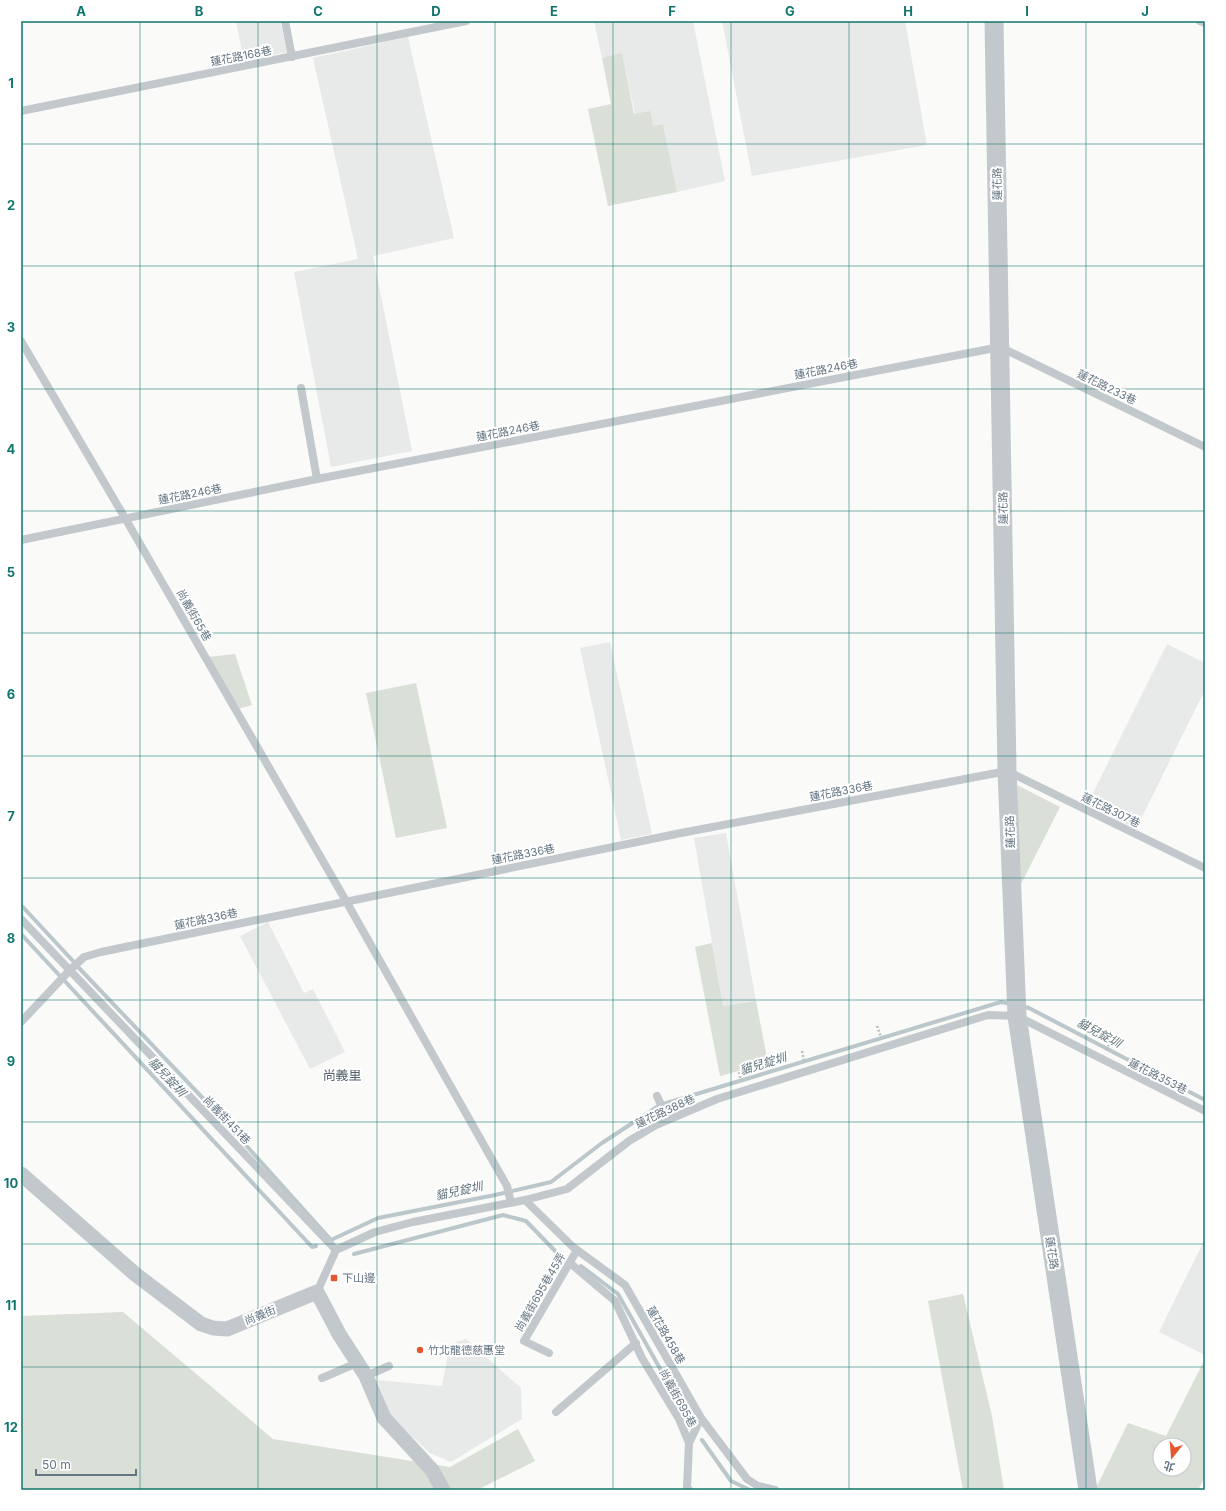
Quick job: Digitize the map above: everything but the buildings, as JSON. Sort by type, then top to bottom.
[{"type":"street","name":"蓮花路","points":[[994,21],[1007,771],[1017,1016],[1088,1490]]},
{"type":"street","name":"尚義街","points":[[21,1174],[135,1274],[201,1324],[213,1328],[227,1329],[317,1292]]},
{"type":"street","points":[[317,1292],[357,1363],[366,1376],[384,1418],[432,1470],[443,1490]]},
{"type":"lane","points":[[285,21],[292,57]]},
{"type":"lane","name":"蓮花路168巷","points":[[21,111],[466,21]]},
{"type":"lane","points":[[1200,21],[1205,23]]},
{"type":"lane","name":"尚義街65巷","points":[[21,341],[346,901],[507,1186],[511,1203]]},
{"type":"lane","name":"蓮花路233巷","points":[[1000,347],[1205,447]]},
{"type":"lane","name":"蓮花路246巷","points":[[21,540],[317,479],[1000,347]]},
{"type":"lane","points":[[301,388],[317,479]]},
{"type":"lane","name":"蓮花路307巷","points":[[1007,771],[1205,868]]},
{"type":"lane","name":"蓮花路336巷","points":[[21,1022],[84,957],[101,952],[681,833],[1007,771]]},
{"type":"lane","name":"尚義街451巷","points":[[21,919],[336,1250]]},
{"type":"lane","name":"蓮花路388巷","points":[[336,1250],[375,1232],[413,1222],[511,1203],[567,1190],[629,1141],[656,1125],[717,1099],[988,1015],[1017,1016]]},
{"type":"lane","name":"蓮花路353巷","points":[[1017,1016],[1205,1111]]},
{"type":"lane","points":[[657,1096],[668,1120]]},
{"type":"lane","name":"蓮花路458巷","points":[[524,1200],[577,1250],[625,1285],[701,1418],[748,1479],[758,1486],[775,1490]]},
{"type":"lane","points":[[317,1292],[336,1250]]},
{"type":"lane","name":"尚義街695巷45弄","points":[[549,1353],[524,1341],[577,1250]]},
{"type":"lane","name":"尚義街695巷","points":[[570,1263],[615,1301],[642,1358],[679,1419],[689,1443],[689,1490]]},
{"type":"lane","points":[[556,1412],[636,1343]]},
{"type":"lane","points":[[322,1378],[357,1363]]},
{"type":"lane","points":[[366,1376],[389,1366]]},
{"type":"lane","points":[[689,1443],[701,1418]]},
{"type":"shaded area","points":[[236,21],[280,21],[287,52],[244,61]]},
{"type":"shaded area","points":[[594,21],[693,21],[725,181],[677,192],[663,124],[653,126],[635,114],[622,54],[602,58]]},
{"type":"shaded area","points":[[722,21],[905,21],[927,145],[752,176]]},
{"type":"shaded area","points":[[408,37],[454,238],[373,256],[412,451],[331,467],[294,272],[358,259],[313,58]]},
{"type":"shaded area","points":[[622,53],[634,114],[650,111],[653,126],[663,124],[677,192],[608,206],[588,109],[611,104],[602,58]]},
{"type":"shaded area","points":[[610,642],[652,834],[621,840],[580,648]]},
{"type":"shaded area","points":[[1167,644],[1205,663],[1205,690],[1136,829],[1087,805]]},
{"type":"shaded area","points":[[235,654],[252,705],[238,709],[208,657]]},
{"type":"shaded area","points":[[416,683],[447,828],[396,838],[366,693]]},
{"type":"shaded area","points":[[1017,785],[1060,807],[1021,884],[1018,879]]},
{"type":"shaded area","points":[[726,833],[756,1001],[723,1006],[694,838]]},
{"type":"shaded area","points":[[268,922],[304,993],[313,989],[345,1052],[310,1069],[240,936]]},
{"type":"shaded area","points":[[712,943],[723,1006],[756,1001],[768,1063],[720,1076],[695,947]]},
{"type":"shaded area","points":[[1205,1239],[1205,1355],[1159,1332]]},
{"type":"shaded area","points":[[963,1294],[992,1416],[1004,1490],[963,1490],[928,1301]]},
{"type":"shaded area","points":[[123,1312],[273,1439],[450,1467],[518,1429],[535,1461],[477,1490],[21,1490],[21,1316]]},
{"type":"shaded area","points":[[466,1339],[521,1388],[522,1419],[451,1462],[430,1453],[391,1417],[377,1380],[442,1386],[450,1344]]},
{"type":"shaded area","points":[[1205,1359],[1205,1477],[1198,1490],[1095,1490],[1128,1423],[1166,1436]]},
{"type":"waterway","points":[[21,905],[73,961]]},
{"type":"waterway","name":"貓兒錠圳","points":[[21,934],[312,1247],[316,1246]]},
{"type":"waterway","name":"貓兒錠圳","points":[[79,968],[217,1113],[331,1240],[378,1218],[495,1195],[551,1182],[602,1143],[660,1105],[1001,1002],[1012,1004]]},
{"type":"waterway","name":"貓兒錠圳","points":[[1021,1006],[1029,1008],[1205,1100]]},
{"type":"waterway","points":[[354,1254],[503,1215],[526,1221],[558,1254],[562,1256]]},
{"type":"waterway","points":[[581,1266],[618,1294],[689,1420]]},
{"type":"waterway","points":[[702,1440],[731,1481],[750,1490]]},
{"type":"place","name":"下山邊","points":[[334,1278]]},
{"type":"place","name":"竹北龍德慈惠堂","points":[[420,1350]]},
{"type":"district","name":"尚義里","points":[[342,1075]]}]
